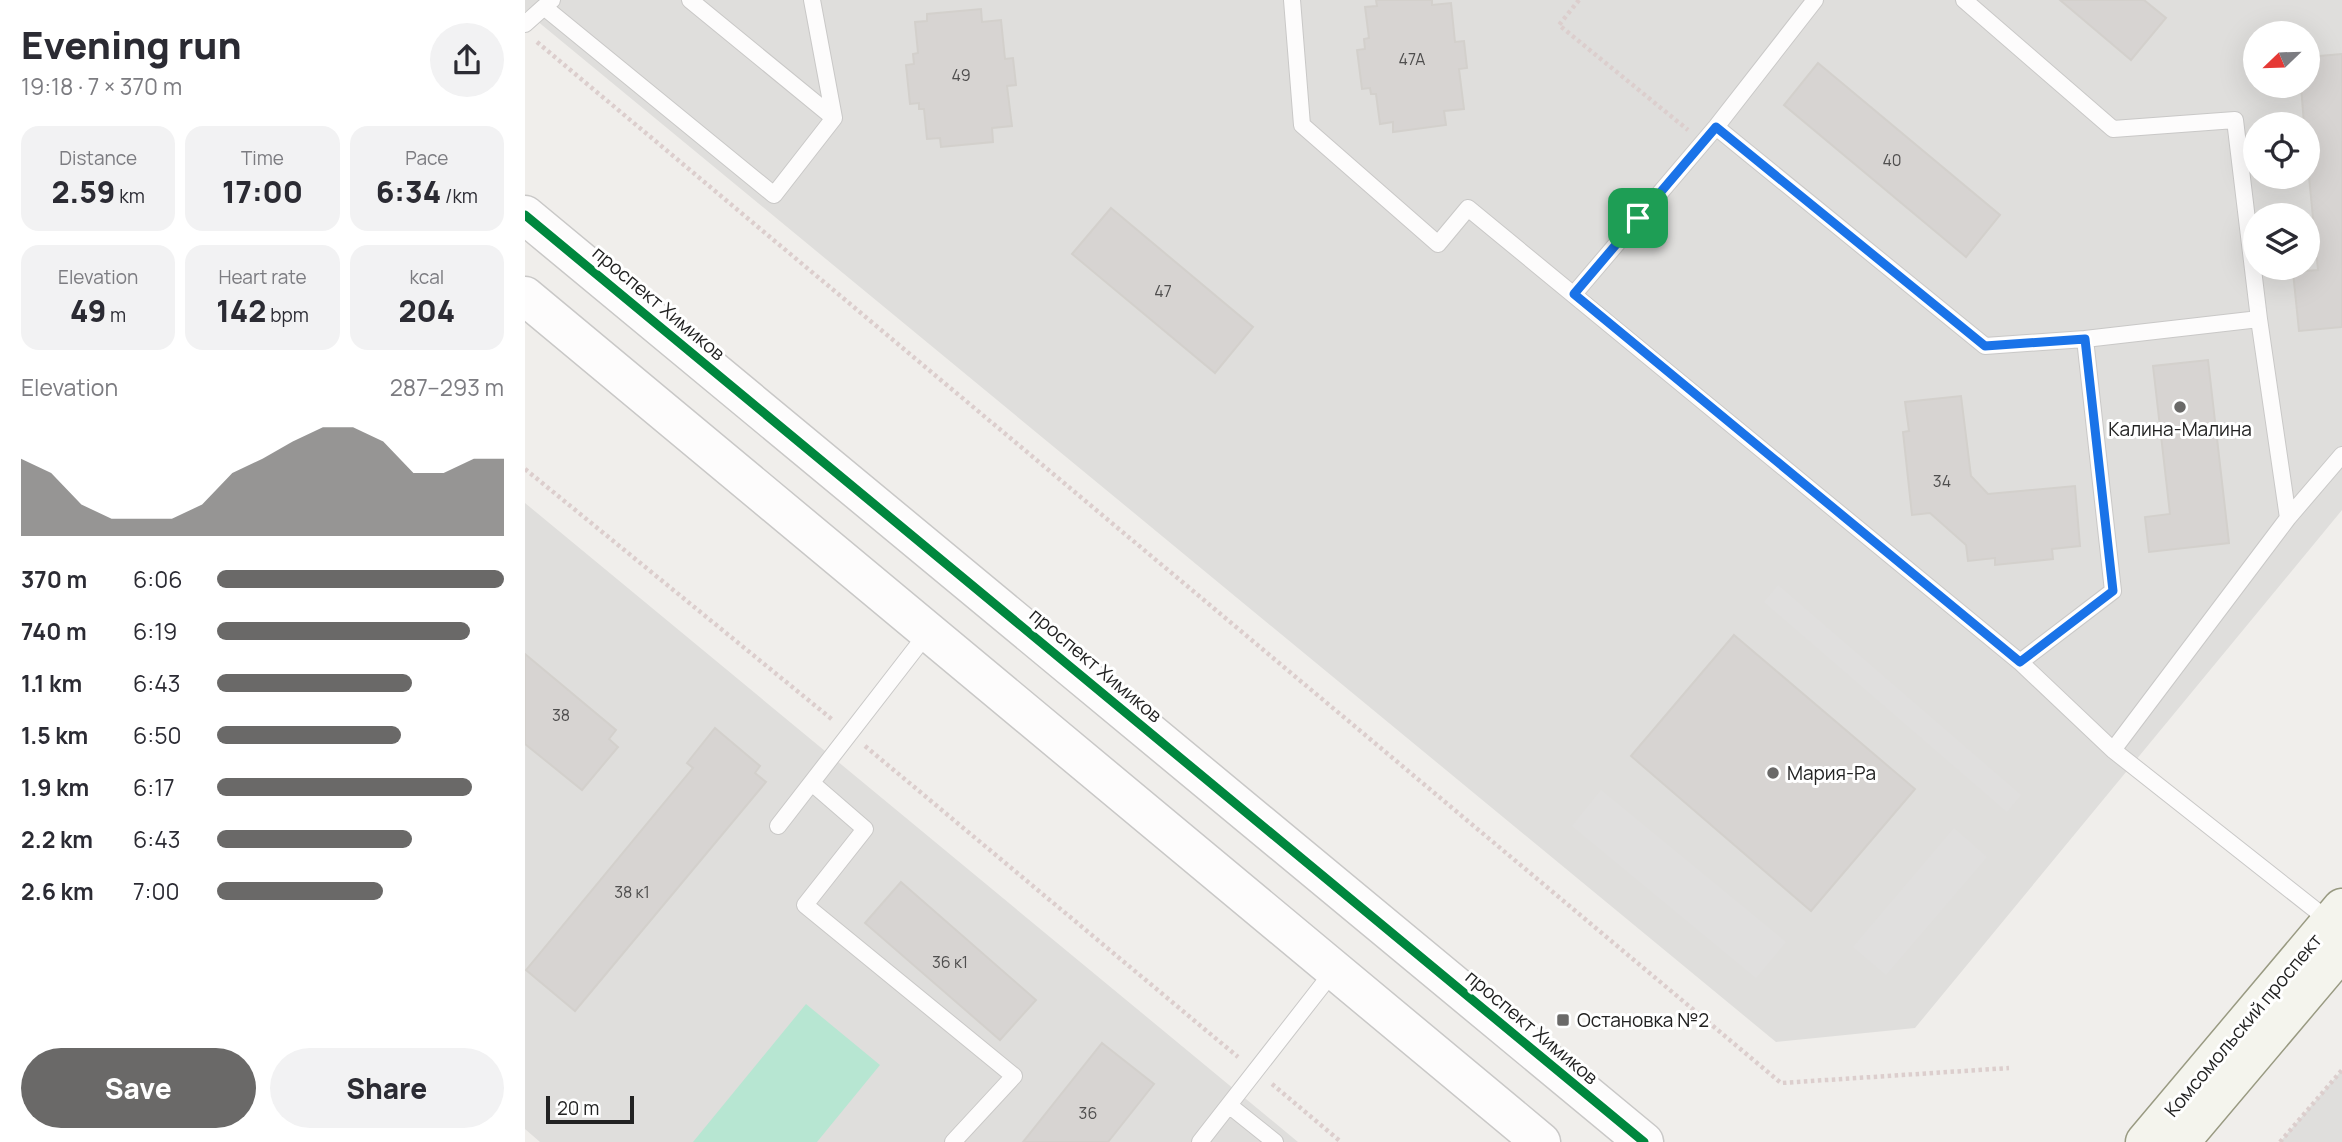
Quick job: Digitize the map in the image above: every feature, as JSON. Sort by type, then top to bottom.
[{"type":"main road","name":"Комсомольский проспект","points":[[2145,1142],[2339,927]]},
{"type":"main road","name":"Комсомольский проспект","points":[[2180,1142],[2339,927]]},
{"type":"street","name":"проспект Химиков","points":[[525,215],[1644,1142]]},
{"type":"street","points":[[525,296],[1541,1142]]},
{"type":"lane","points":[[690,0],[834,118]]},
{"type":"lane","points":[[525,24],[548,4],[774,195],[834,118],[812,0]]},
{"type":"lane","points":[[1291,0],[1302,125],[1438,244],[1468,208],[2020,662],[2113,750],[2339,927]]},
{"type":"lane","points":[[1574,294],[1716,127],[1815,0]]},
{"type":"lane","points":[[1964,0],[2113,129],[2235,120],[2259,319],[2288,518]]},
{"type":"lane","points":[[1716,127],[1985,346],[2085,339],[2259,319]]},
{"type":"lane","points":[[2020,662],[2113,591],[2085,339]]},
{"type":"lane","points":[[2113,750],[2288,518],[2342,455]]},
{"type":"lane","points":[[778,825],[813,784],[929,631]]},
{"type":"lane","points":[[813,784],[865,829],[805,905],[1014,1076],[953,1142]]},
{"type":"lane","points":[[1200,1142],[1335,968]]},
{"type":"lane","points":[[1230,1106],[1275,1142]]},
{"type":"path","points":[[1579,0],[1559,25],[1703,142]]},
{"type":"path","points":[[536,40],[1781,1083],[2009,1068]]},
{"type":"path","points":[[525,469],[851,734],[1341,1142]]},
{"type":"path","points":[[2280,1142],[2342,1070]]},
{"type":"shaded area","points":[[525,0],[2342,0],[2342,510],[1915,1028],[1776,1042],[525,11]]},
{"type":"shaded area","points":[[525,503],[1298,1142],[540,1142],[525,1129]]},
{"type":"shaded area","points":[[1778,585],[2021,795],[2007,812],[1764,602]]},
{"type":"shaded area","points":[[1601,790],[1786,942],[1756,978],[1572,826]]},
{"type":"shaded area","points":[[1954,828],[1987,857],[1886,975],[1853,947]]},
{"type":"shaded area","points":[[2342,1070],[2342,1142],[2280,1142]]},
{"type":"green space","points":[[806,1004],[880,1065],[817,1142],[693,1142]]},
{"type":"building","points":[[1376,0],[1432,0],[1432,5],[1451,3],[1455,42],[1464,41],[1467,68],[1459,69],[1464,109],[1444,111],[1446,125],[1393,132],[1393,122],[1380,124],[1376,94],[1371,94],[1370,88],[1362,89],[1357,50],[1365,49],[1364,39],[1369,38],[1365,7],[1377,6]]},
{"type":"building","points":[[2060,0],[2144,0],[2166,18],[2131,60]]},
{"type":"building","points":[[981,9],[982,22],[1001,20],[1005,59],[1013,58],[1016,85],[1007,86],[1012,126],[992,128],[993,142],[941,147],[940,138],[927,139],[924,109],[919,109],[919,103],[910,104],[906,65],[914,64],[913,54],[918,53],[915,22],[927,21],[927,14]]},
{"type":"building","points":[[2342,54],[2342,327],[2299,331],[2294,280],[2320,280],[2320,203],[2312,203],[2310,189],[2320,189],[2320,112],[2303,112],[2302,98],[2321,98],[2321,56]]},
{"type":"building","points":[[1818,63],[2000,215],[1966,257],[1784,105]]},
{"type":"building","points":[[1111,208],[1253,327],[1215,373],[1072,254]]},
{"type":"building","points":[[2208,360],[2229,543],[2149,552],[2145,517],[2170,514],[2153,366]]},
{"type":"building","points":[[1961,396],[1971,476],[1988,494],[2075,486],[2080,546],[2052,549],[2053,559],[1995,565],[1995,558],[1968,561],[1966,545],[1930,513],[1912,515],[1903,432],[1909,431],[1905,402]]},
{"type":"building","name":"Мария-Ра","points":[[1734,635],[1915,789],[1811,911],[1631,756]]},
{"type":"building","points":[[525,654],[616,730],[609,739],[618,747],[582,790],[525,744]]},
{"type":"building","points":[[715,728],[760,766],[755,773],[766,782],[575,1011],[526,970],[693,768],[687,763]]},
{"type":"building","points":[[901,882],[1036,1000],[1000,1040],[865,923]]},
{"type":"building","points":[[1102,1043],[1154,1084],[1108,1142],[1023,1142]]},
{"type":"cycle path","points":[[525,215],[1644,1142]]},
{"type":"place","name":"Калина-Малина","points":[[2180,407]]},
{"type":"place","name":"Мария-Ра","points":[[1773,773]]},
{"type":"place","name":"Остановка №2","points":[[1563,1020]]},
{"type":"route","points":[[1716,127],[1985,346],[2085,339],[2113,591],[2020,662],[1574,294],[1638,218],[1716,127]]}]
